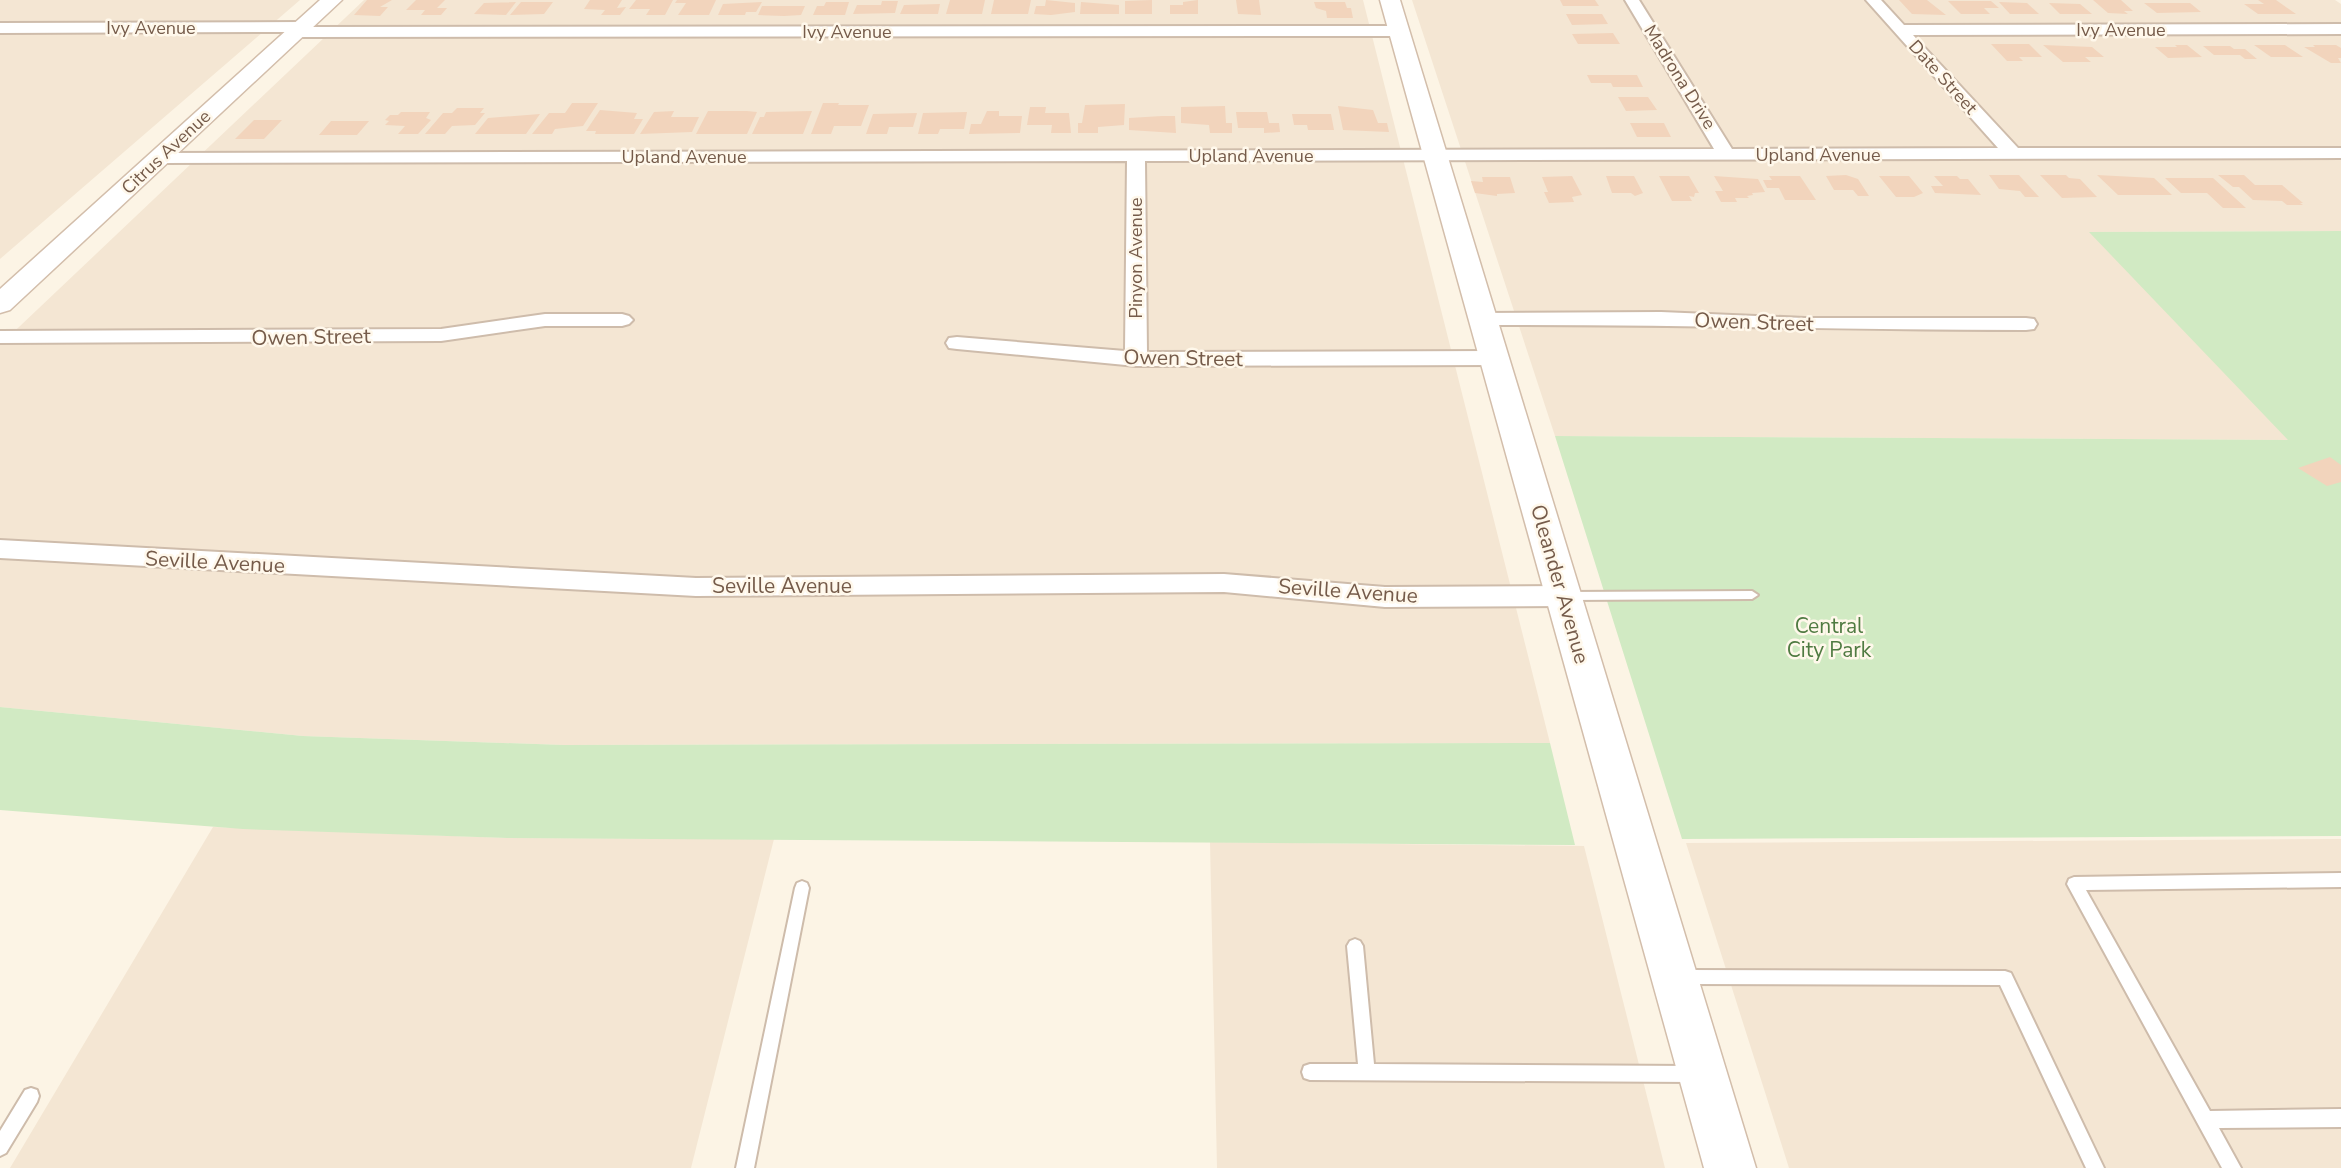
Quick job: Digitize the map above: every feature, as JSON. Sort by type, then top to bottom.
[{"type":"street","name":"Citrus Avenue","points":[[0,304],[332,0]]},
{"type":"street","name":"Madrona Drive","points":[[1632,0],[1727,155]]},
{"type":"street","name":"Date Street","points":[[1872,0],[2013,154]]},
{"type":"street","name":"Ivy Avenue","points":[[4,31],[299,30],[1394,15]]},
{"type":"street","name":"Oleander Avenue","points":[[1394,15],[1730,1168]]},
{"type":"street","name":"Ivy Avenue","points":[[1900,30],[2341,29]]},
{"type":"street","name":"Upland Avenue","points":[[160,158],[2341,153]]},
{"type":"street","name":"Pinyon Avenue","points":[[1136,156],[1136,359]]},
{"type":"street","name":"Owen Street","points":[[1482,319],[1661,318],[1805,324],[2026,324]]},
{"type":"street","name":"Owen Street","points":[[0,337],[441,335],[545,320],[622,320]]},
{"type":"street","name":"Owen Street","points":[[957,343],[1136,359],[1494,358]]},
{"type":"street","name":"Seville Avenue","points":[[0,549],[696,587],[1224,583],[1385,597],[1564,596]]},
{"type":"lane","points":[[1564,596],[1752,595]]},
{"type":"lane","points":[[2232,1168],[2074,884],[2341,880]]},
{"type":"lane","points":[[745,1168],[802,888]]},
{"type":"lane","points":[[1355,946],[1367,1073]]},
{"type":"lane","points":[[1674,977],[2005,978],[2095,1168]]},
{"type":"lane","points":[[1310,1072],[1703,1074]]},
{"type":"lane","points":[[0,1147],[31,1097]]},
{"type":"lane","points":[[2205,1120],[2341,1118]]},
{"type":"shaded area","points":[[0,0],[300,0],[0,259]]},
{"type":"shaded area","points":[[364,0],[1363,0],[1550,743],[564,745],[303,736],[0,707],[0,345]]},
{"type":"shaded area","points":[[1412,0],[2335,0],[2341,4],[2341,231],[2090,232],[2289,440],[1555,436]]},
{"type":"shaded area","points":[[213,827],[507,838],[774,839],[691,1168],[10,1168]]},
{"type":"shaded area","points":[[2341,839],[2341,1168],[1789,1168],[1686,843]]},
{"type":"shaded area","points":[[1210,842],[1584,846],[1665,1168],[1217,1168]]},
{"type":"green space","name":"Central City Park","points":[[2341,231],[2341,836],[1682,839],[1555,436],[2288,440],[2089,232]]},
{"type":"green space","points":[[0,707],[303,736],[564,745],[1550,743],[1575,845],[507,838],[243,829],[0,810]]},
{"type":"building","points":[[367,0],[392,0],[380,7],[388,7],[380,16],[354,15]]},
{"type":"building","points":[[416,0],[445,0],[437,8],[447,8],[441,15],[421,15],[425,10],[406,10]]},
{"type":"building","points":[[590,0],[622,0],[617,8],[626,7],[620,15],[601,15],[605,10],[584,9]]},
{"type":"building","points":[[636,0],[673,0],[665,15],[646,15],[650,9],[629,9]]},
{"type":"building","points":[[677,0],[716,0],[709,15],[678,15],[686,3],[675,3]]},
{"type":"building","points":[[950,0],[985,0],[982,14],[946,14]]},
{"type":"building","points":[[994,0],[1031,0],[1028,14],[991,14]]},
{"type":"building","points":[[1046,0],[1075,3],[1075,12],[1034,14],[1036,6],[1045,6]]},
{"type":"building","points":[[1152,0],[1152,14],[1125,14],[1125,1]]},
{"type":"building","points":[[1198,0],[1198,14],[1170,14],[1170,5],[1183,5],[1183,2]]},
{"type":"building","points":[[1236,0],[1259,0],[1261,15],[1238,14]]},
{"type":"building","points":[[1560,0],[1595,0],[1599,6],[1563,6]]},
{"type":"building","points":[[1899,0],[1927,0],[1946,15],[1912,14]]},
{"type":"building","points":[[2093,0],[2121,0],[2133,11],[2124,11],[2128,14],[2108,13]]},
{"type":"building","points":[[2258,0],[2276,0],[2296,14],[2258,14],[2244,4],[2264,4]]},
{"type":"building","points":[[882,1],[898,1],[895,13],[853,14],[857,5],[881,5]]},
{"type":"building","points":[[1948,1],[1991,1],[1999,8],[1984,8],[1990,14],[1961,14]]},
{"type":"building","points":[[516,2],[506,15],[474,14],[484,3]]},
{"type":"building","points":[[521,2],[553,2],[544,14],[510,15]]},
{"type":"building","points":[[762,2],[756,12],[746,12],[745,15],[718,15],[723,4]]},
{"type":"building","points":[[826,2],[849,2],[845,15],[813,15],[817,6],[824,6]]},
{"type":"building","points":[[1081,2],[1119,5],[1119,14],[1080,14]]},
{"type":"building","points":[[1314,2],[1345,2],[1347,8],[1351,8],[1353,18],[1327,18],[1326,11],[1316,8]]},
{"type":"building","points":[[1999,2],[2027,3],[2039,14],[2010,14]]},
{"type":"building","points":[[2049,3],[2080,4],[2092,14],[2060,14]]},
{"type":"building","points":[[2144,3],[2190,3],[2201,12],[2157,13]]},
{"type":"building","points":[[940,4],[938,14],[900,14],[904,5]]},
{"type":"building","points":[[762,6],[805,6],[801,15],[784,16],[758,15]]},
{"type":"building","points":[[1566,14],[1602,14],[1608,24],[1572,25]]},
{"type":"building","points":[[1613,33],[1620,44],[1578,44],[1572,34]]},
{"type":"building","points":[[1991,44],[2029,44],[2042,57],[2019,57],[2023,61],[2007,61]]},
{"type":"building","points":[[2043,45],[2092,47],[2104,57],[2085,57],[2091,62],[2063,62]]},
{"type":"building","points":[[2175,45],[2187,45],[2202,57],[2168,58],[2155,47],[2177,47]]},
{"type":"building","points":[[2254,45],[2285,45],[2303,57],[2271,57]]},
{"type":"building","points":[[2313,45],[2336,45],[2341,48],[2341,58],[2338,58],[2341,63],[2331,63],[2304,47],[2315,47]]},
{"type":"building","points":[[2203,46],[2245,49],[2257,59],[2245,59],[2240,55],[2214,55]]},
{"type":"building","points":[[1587,75],[1637,75],[1643,87],[1613,87],[1611,83],[1591,83]]},
{"type":"building","points":[[1618,97],[1648,97],[1657,110],[1626,111]]},
{"type":"building","points":[[572,103],[598,103],[583,126],[555,129],[552,134],[532,134],[549,113],[565,113]]},
{"type":"building","points":[[823,103],[869,105],[861,126],[834,126],[831,134],[811,134]]},
{"type":"building","points":[[1125,104],[1124,125],[1098,127],[1098,133],[1078,133],[1078,123],[1082,123],[1085,105]]},
{"type":"building","points":[[1225,106],[1226,123],[1232,123],[1232,133],[1210,133],[1209,125],[1181,123],[1181,107]]},
{"type":"building","points":[[1338,106],[1373,110],[1378,123],[1387,123],[1389,132],[1343,130]]},
{"type":"building","points":[[1030,107],[1046,107],[1045,113],[1069,113],[1071,133],[1051,133],[1052,125],[1027,125]]},
{"type":"building","points":[[457,108],[484,108],[480,113],[485,113],[475,125],[452,126],[445,134],[425,134],[443,113],[452,113]]},
{"type":"building","points":[[600,110],[637,113],[634,119],[643,119],[634,134],[595,134],[596,131],[586,131]]},
{"type":"building","points":[[674,111],[671,117],[699,117],[692,132],[640,134],[654,112]]},
{"type":"building","points":[[708,111],[757,112],[747,134],[696,134]]},
{"type":"building","points":[[812,111],[803,134],[752,134],[760,117],[764,117],[766,112]]},
{"type":"building","points":[[987,111],[999,111],[999,116],[1022,116],[1020,133],[969,134],[971,124],[981,124]]},
{"type":"building","points":[[401,112],[430,112],[426,118],[431,120],[418,134],[398,134],[405,126],[385,125],[389,121],[385,120],[390,115],[398,115]]},
{"type":"building","points":[[967,112],[964,129],[940,129],[938,134],[918,134],[923,113]]},
{"type":"building","points":[[1236,112],[1267,112],[1269,123],[1279,123],[1280,132],[1264,133],[1264,128],[1238,128]]},
{"type":"building","points":[[917,113],[913,127],[889,127],[887,134],[866,134],[873,114]]},
{"type":"building","points":[[540,114],[526,134],[475,134],[488,118]]},
{"type":"building","points":[[1292,114],[1331,114],[1334,130],[1308,130],[1307,125],[1294,125]]},
{"type":"building","points":[[1175,116],[1176,133],[1129,130],[1129,118]]},
{"type":"building","points":[[254,120],[282,120],[264,139],[235,139]]},
{"type":"building","points":[[331,121],[369,121],[357,135],[319,135]]},
{"type":"building","points":[[1630,123],[1664,123],[1671,137],[1637,137]]},
{"type":"building","points":[[1846,175],[1858,179],[1869,196],[1858,196],[1853,190],[1834,190],[1826,176]]},
{"type":"building","points":[[1989,175],[2019,175],[2039,197],[2025,197],[2020,191],[1999,189]]},
{"type":"building","points":[[2040,175],[2066,175],[2080,179],[2097,197],[2062,198]]},
{"type":"building","points":[[2097,175],[2154,178],[2172,195],[2118,195]]},
{"type":"building","points":[[2218,175],[2244,175],[2255,185],[2282,185],[2303,205],[2253,200],[2239,187],[2233,187]]},
{"type":"building","points":[[1572,176],[1582,195],[1572,197],[1574,202],[1549,203],[1542,177]]},
{"type":"building","points":[[1606,176],[1634,176],[1643,193],[1635,196],[1631,193],[1612,193]]},
{"type":"building","points":[[1659,176],[1689,176],[1699,193],[1695,193],[1694,197],[1689,196],[1692,201],[1672,201]]},
{"type":"building","points":[[1714,176],[1758,179],[1765,192],[1752,193],[1753,195],[1747,196],[1749,198],[1735,198],[1737,202],[1721,202],[1715,191],[1723,191]]},
{"type":"building","points":[[1769,176],[1800,176],[1816,200],[1785,200],[1779,188],[1767,188],[1763,180],[1772,180]]},
{"type":"building","points":[[1879,176],[1909,176],[1923,193],[1914,197],[1896,197]]},
{"type":"building","points":[[1934,176],[1968,179],[1981,195],[1935,193],[1931,186],[1943,186]]},
{"type":"building","points":[[1482,177],[1510,177],[1515,193],[1497,196],[1475,193],[1471,181],[1483,182]]},
{"type":"building","points":[[2165,178],[2213,178],[2246,208],[2223,208],[2207,193],[2181,193]]},
{"type":"building","points":[[2330,457],[2341,465],[2341,482],[2327,486],[2298,468]]}]
